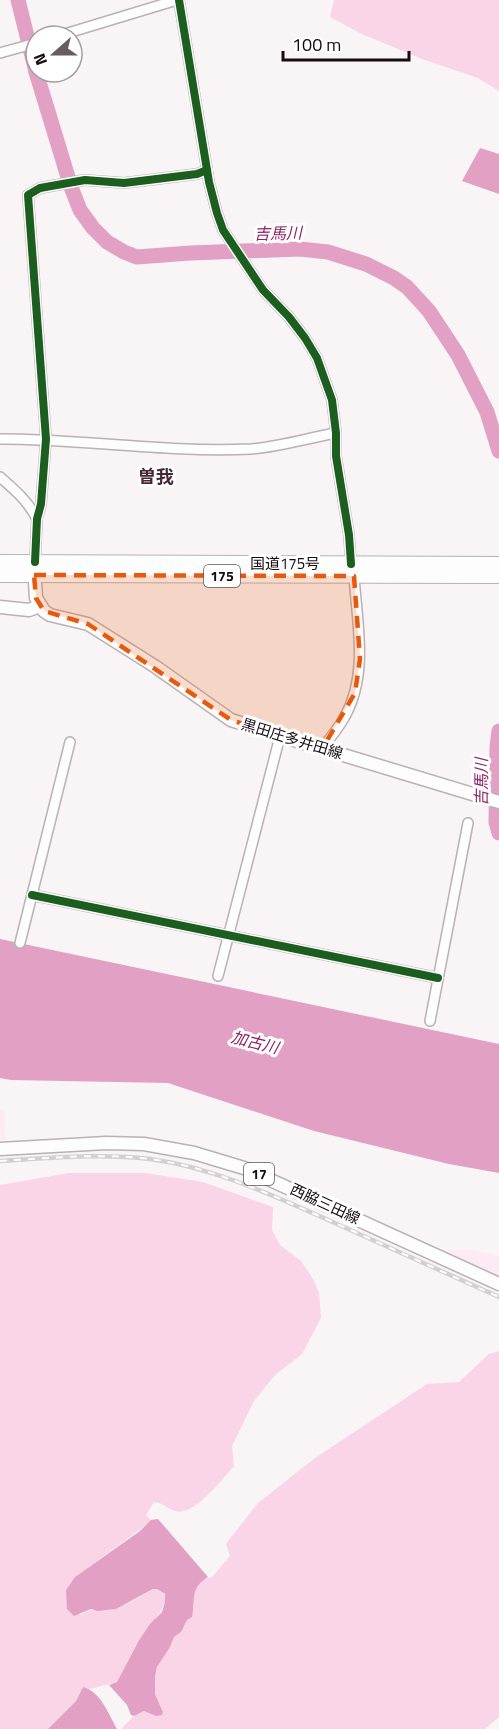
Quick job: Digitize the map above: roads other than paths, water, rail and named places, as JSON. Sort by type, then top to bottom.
[{"type":"highway","name":"国道175号","points":[[0,562],[34,568],[352,570],[411,570],[499,564]]},
{"type":"highway","name":"国道175号","points":[[0,575],[34,568]]},
{"type":"highway","name":"国道175号","points":[[411,570],[499,576]]},
{"type":"main road","points":[[0,607],[29,610],[40,606],[36,598],[34,568]]},
{"type":"main road","name":"黒田庄多井田線","points":[[40,606],[50,615],[88,624],[156,666],[231,720],[499,802]]},
{"type":"main road","name":"西脇三田線","points":[[0,1149],[106,1143],[144,1144],[194,1153],[244,1168],[499,1284]]},
{"type":"street","points":[[84,28],[178,0],[189,53],[207,170],[217,213],[227,236],[263,290],[289,317],[316,358],[332,400],[336,456],[349,535],[360,659],[354,693],[344,717],[322,749]]},
{"type":"street","points":[[4,52],[24,46]]},
{"type":"street","points":[[34,568],[46,439],[28,195],[40,188],[84,180],[124,183],[197,174],[207,170]]},
{"type":"street","points":[[0,439],[46,439],[252,449],[336,434]]},
{"type":"street","points":[[0,477],[22,496],[37,519]]},
{"type":"street","points":[[218,976],[278,744],[277,735]]},
{"type":"street","points":[[20,943],[70,742]]},
{"type":"street","points":[[430,1021],[468,823]]},
{"type":"street","points":[[32,895],[438,978]]},
{"type":"water","points":[[480,148],[499,154],[499,194],[462,181]]},
{"type":"water","name":"加古川","points":[[0,939],[499,1044],[499,1173],[449,1164],[314,1131],[168,1083],[0,1078]]},
{"type":"water","points":[[158,1519],[208,1577],[198,1586],[194,1595],[192,1617],[187,1620],[181,1632],[174,1637],[157,1667],[155,1694],[163,1712],[162,1715],[156,1716],[144,1711],[134,1716],[109,1685],[117,1682],[139,1640],[162,1612],[165,1594],[153,1589],[116,1609],[98,1611],[91,1609],[74,1616],[67,1609],[66,1590],[75,1577],[140,1531],[151,1520]]},
{"type":"water","points":[[83,1687],[95,1693],[117,1729],[48,1729],[76,1701]]},
{"type":"waterway","name":"吉馬川","points":[[18,0],[24,24]]},
{"type":"waterway","name":"吉馬川","points":[[40,84],[80,210],[107,242],[137,257],[300,249],[328,252],[366,264],[394,278],[407,287],[429,311],[458,355],[487,412],[499,451]]},
{"type":"waterway","name":"吉馬川","points":[[499,731],[496,822],[499,833]]},
{"type":"railway","points":[[0,1161],[112,1156],[150,1159],[193,1168],[276,1197],[499,1297]]},
{"type":"district","name":"曽我","points":[[156,477]]}]
